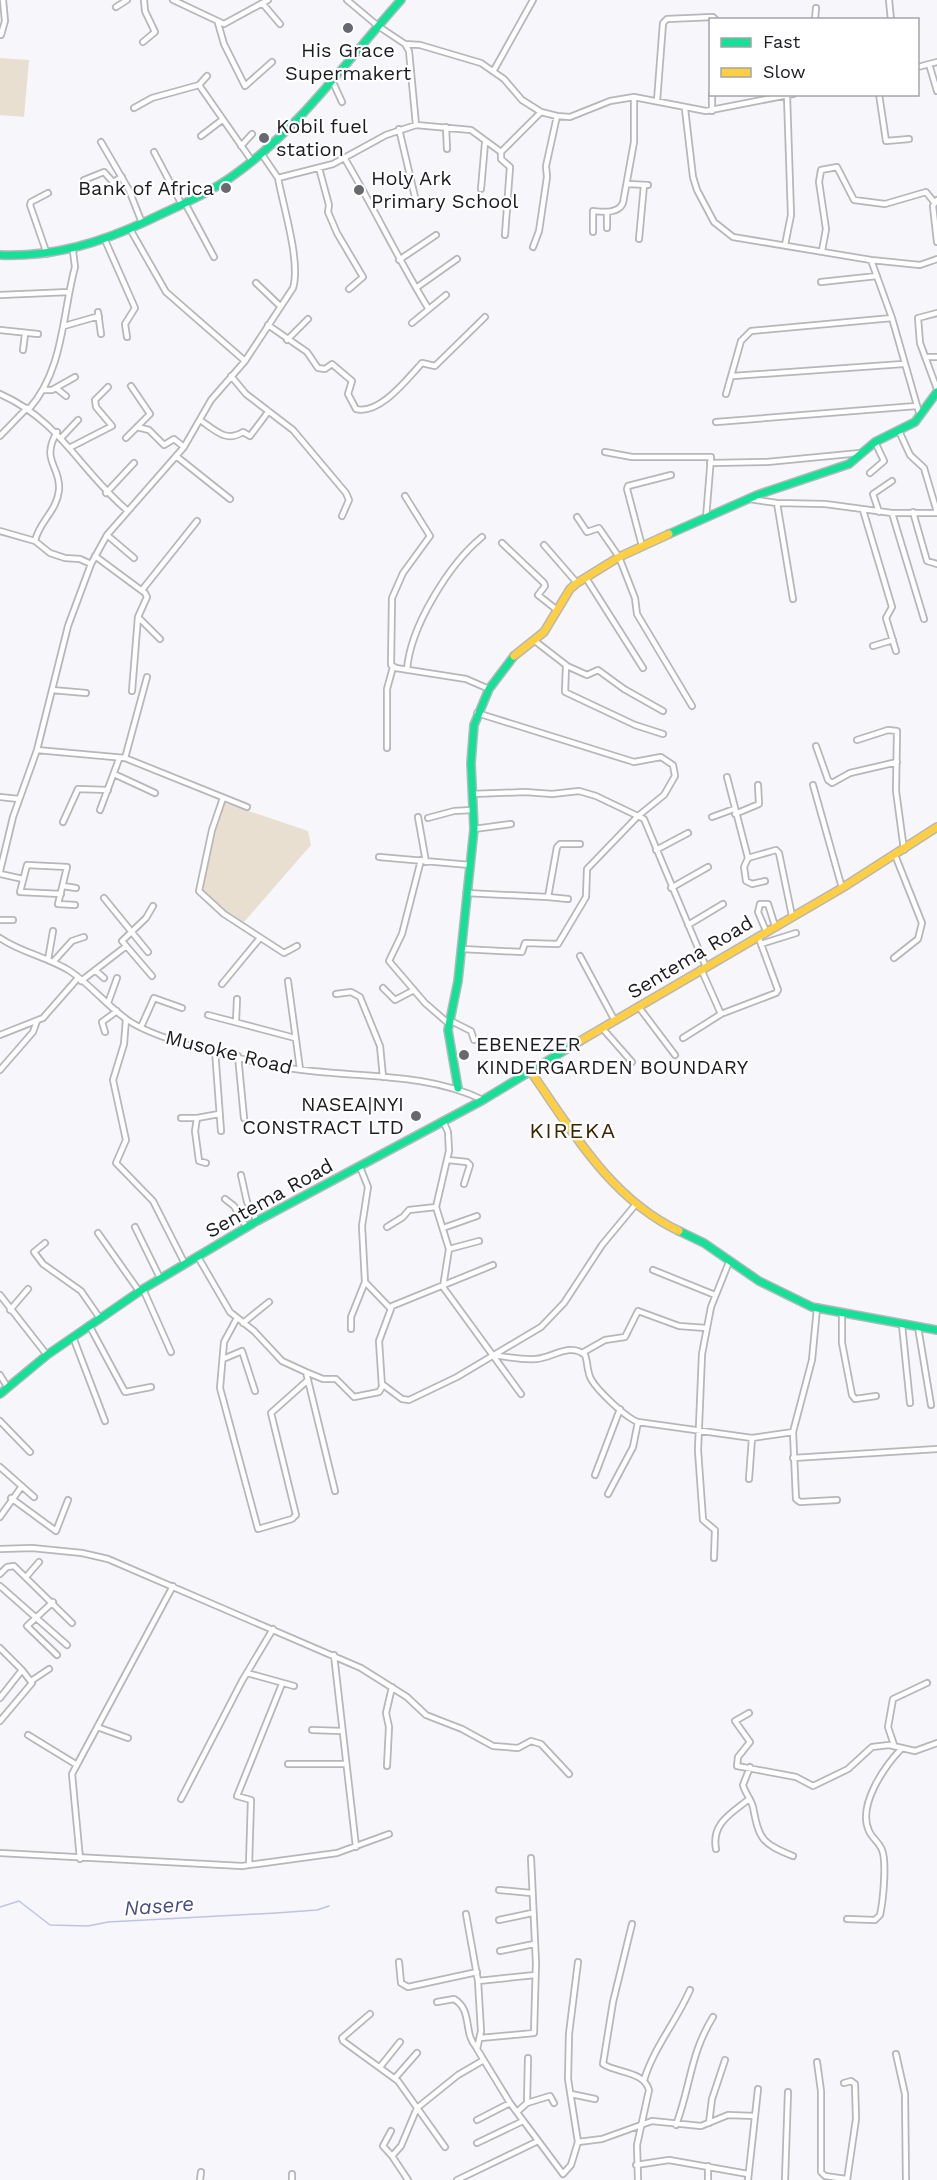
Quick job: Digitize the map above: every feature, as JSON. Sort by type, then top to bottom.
[{"type":"main road","points":[[0,255],[73,251],[130,229],[184,204],[223,182],[261,153],[401,0]]},
{"type":"main road","points":[[458,1088],[448,1022],[462,949],[474,829],[472,736],[477,713],[489,690],[514,656],[535,641],[570,589],[577,583],[619,557],[749,498],[849,464],[875,442],[910,426],[920,416],[937,391]]},
{"type":"main road","name":"Sentema Road","points":[[0,1394],[89,1324],[160,1278],[257,1221],[444,1123],[842,888],[937,828]]},
{"type":"main road","points":[[531,1072],[597,1166],[636,1204],[670,1227],[704,1243],[759,1281],[817,1308],[937,1330]]},
{"type":"street","points":[[1,35],[5,21],[3,0]]},
{"type":"street","points":[[116,7],[127,0]]},
{"type":"street","points":[[143,42],[155,32],[145,11],[144,0]]},
{"type":"street","points":[[173,0],[224,24],[266,2],[280,24]]},
{"type":"street","points":[[347,0],[378,26],[405,44],[409,51],[416,125]]},
{"type":"street","points":[[494,70],[533,0]]},
{"type":"street","points":[[889,0],[891,18]]},
{"type":"street","points":[[815,18],[816,8]]},
{"type":"street","points":[[657,101],[663,24],[670,19],[714,18]]},
{"type":"street","points":[[218,23],[224,44],[245,86],[273,62]]},
{"type":"street","points":[[405,44],[420,45],[455,55],[494,70],[522,100],[541,112],[557,116],[570,117],[610,101],[634,97],[686,109],[712,111],[787,96],[791,215],[785,245]]},
{"type":"street","points":[[919,67],[937,62]]},
{"type":"street","points":[[929,64],[937,91]]},
{"type":"street","points":[[134,108],[152,98],[199,85],[207,76]]},
{"type":"street","points":[[331,78],[342,102]]},
{"type":"street","points":[[199,85],[252,161]]},
{"type":"street","points":[[712,96],[712,111]]},
{"type":"street","points":[[879,96],[886,141],[909,139]]},
{"type":"street","points":[[592,232],[593,211],[607,212],[621,207],[628,184],[634,142],[634,97]]},
{"type":"street","points":[[686,109],[693,177],[702,203],[714,222],[733,237],[871,260],[920,265],[937,259]]},
{"type":"street","points":[[505,235],[510,167],[501,159],[501,152],[541,112]]},
{"type":"street","points":[[533,247],[539,231],[547,177],[546,166],[557,116]]},
{"type":"street","points":[[201,136],[222,120]]},
{"type":"street","points":[[278,178],[345,159],[399,129],[416,125],[471,130],[501,152]]},
{"type":"street","points":[[446,127],[447,149]]},
{"type":"street","points":[[399,129],[416,197]]},
{"type":"street","points":[[241,146],[252,134]]},
{"type":"street","points":[[101,141],[122,177],[142,223]]},
{"type":"street","points":[[481,189],[485,142]]},
{"type":"street","points":[[154,152],[214,257]]},
{"type":"street","points":[[23,879],[0,873],[19,799],[37,750],[68,626],[91,564],[107,535],[184,447],[211,400],[245,361],[293,288],[296,277],[293,251],[278,178],[261,153]]},
{"type":"street","points":[[345,159],[377,212],[399,260],[428,308]]},
{"type":"street","points":[[822,251],[826,229],[819,182],[821,170],[837,167],[854,200],[885,204],[926,192],[936,201],[937,242]]},
{"type":"street","points":[[319,168],[329,205],[328,212],[337,233],[363,277],[349,289]]},
{"type":"street","points":[[84,180],[104,172],[113,182],[122,177]]},
{"type":"street","points":[[628,184],[646,185],[639,239]]},
{"type":"street","points":[[47,254],[30,205],[31,202],[48,194]]},
{"type":"street","points":[[607,212],[607,228]]},
{"type":"street","points":[[130,229],[166,292],[245,361]]},
{"type":"street","points":[[399,260],[436,235]]},
{"type":"street","points":[[105,240],[135,308],[125,324],[127,337]]},
{"type":"street","points":[[0,436],[44,390],[55,363],[75,267],[73,251]]},
{"type":"street","points":[[416,288],[457,259]]},
{"type":"street","points":[[871,260],[892,318],[903,364],[920,416]]},
{"type":"street","points":[[821,282],[877,276]]},
{"type":"street","points":[[256,283],[280,306]]},
{"type":"street","points":[[0,295],[69,292]]},
{"type":"street","points":[[412,323],[446,295]]},
{"type":"street","points":[[937,313],[918,318],[920,344],[937,391]]},
{"type":"street","points":[[64,326],[98,314],[101,334]]},
{"type":"street","points":[[268,325],[307,352],[318,368],[322,370],[333,364],[338,366],[352,381],[348,394],[356,409],[363,411],[380,403],[422,363],[435,366],[485,317]]},
{"type":"street","points":[[726,394],[733,376],[741,341],[751,331],[892,318]]},
{"type":"street","points":[[287,340],[308,319]]},
{"type":"street","points":[[0,330],[38,334]]},
{"type":"street","points":[[23,350],[25,334]]},
{"type":"street","points":[[925,357],[937,357]]},
{"type":"street","points":[[733,376],[903,364]]},
{"type":"street","points":[[231,376],[246,394],[293,430],[346,493],[349,500],[342,516]]},
{"type":"street","points":[[44,390],[57,388],[75,377]]},
{"type":"street","points":[[126,438],[150,411],[131,386]]},
{"type":"street","points":[[71,447],[112,426],[96,407],[95,400],[108,387]]},
{"type":"street","points":[[57,388],[66,396]]},
{"type":"street","points":[[0,394],[28,408],[57,432],[106,493],[128,511]]},
{"type":"street","points":[[716,422],[916,406]]},
{"type":"street","points":[[200,420],[226,438],[234,438],[243,432],[250,436],[268,412]]},
{"type":"street","points":[[62,437],[78,420]]},
{"type":"street","points":[[137,427],[148,430],[164,446],[174,439],[184,447]]},
{"type":"street","points":[[749,498],[777,504],[817,504],[892,513],[937,513],[924,468],[910,455],[898,431]]},
{"type":"street","points":[[35,541],[38,530],[55,505],[57,497],[58,480],[50,461],[51,446],[57,432]]},
{"type":"street","points":[[870,473],[884,461],[875,442]]},
{"type":"street","points":[[605,452],[633,457],[711,456],[706,518]]},
{"type":"street","points":[[710,464],[767,462],[863,453]]},
{"type":"street","points":[[176,456],[230,499]]},
{"type":"street","points":[[106,493],[134,463]]},
{"type":"street","points":[[642,546],[628,486],[671,475]]},
{"type":"street","points":[[879,512],[873,494],[892,481]]},
{"type":"street","points":[[387,748],[387,689],[393,667],[392,598],[403,573],[430,536],[405,496]]},
{"type":"street","points":[[777,504],[793,599]]},
{"type":"street","points":[[863,510],[892,607],[886,618],[896,651]]},
{"type":"street","points":[[913,512],[927,561],[937,564]]},
{"type":"street","points":[[892,513],[924,619]]},
{"type":"street","points":[[577,518],[587,532],[599,528],[619,557],[635,598],[637,614],[692,706]]},
{"type":"street","points":[[142,590],[197,521]]},
{"type":"street","points":[[0,531],[35,541],[50,553],[65,558],[80,559],[91,564]]},
{"type":"street","points":[[107,535],[134,558]]},
{"type":"street","points":[[406,670],[412,642],[430,605],[456,563],[482,537]]},
{"type":"street","points":[[502,543],[544,583],[545,586],[538,595],[557,610]]},
{"type":"street","points":[[544,545],[577,583]]},
{"type":"street","points":[[96,556],[142,590],[147,597],[147,602],[138,616],[132,691]]},
{"type":"street","points":[[586,578],[643,668]]},
{"type":"street","points":[[138,616],[159,639]]},
{"type":"street","points":[[873,646],[893,640]]},
{"type":"street","points":[[535,641],[567,666],[587,675],[598,670],[663,711]]},
{"type":"street","points":[[567,666],[565,692],[635,725],[663,734]]},
{"type":"street","points":[[393,667],[466,679],[489,690]]},
{"type":"street","points":[[125,758],[147,677]]},
{"type":"street","points":[[52,690],[86,693]]},
{"type":"street","points":[[462,949],[522,952],[525,943],[558,944],[586,897],[587,869],[638,816],[672,786],[675,776],[674,765],[668,760],[655,757],[634,762],[477,713]]},
{"type":"street","points":[[857,740],[888,730],[897,731],[896,791],[904,850]]},
{"type":"street","points":[[816,746],[830,782],[850,773],[897,762]]},
{"type":"street","points":[[37,750],[125,758],[247,807]]},
{"type":"street","points":[[100,810],[119,759]]},
{"type":"street","points":[[114,774],[155,793]]},
{"type":"street","points":[[727,777],[748,858],[744,867],[746,881],[752,884],[765,881]]},
{"type":"street","points":[[712,817],[759,804],[758,785]]},
{"type":"street","points":[[813,785],[842,888]]},
{"type":"street","points":[[63,822],[78,789],[108,790]]},
{"type":"street","points":[[472,794],[525,792],[552,794],[579,791],[596,796],[638,816],[647,824],[721,1014]]},
{"type":"street","points":[[0,797],[19,799]]},
{"type":"street","points":[[223,798],[212,830],[199,891],[224,914],[284,953],[297,946]]},
{"type":"street","points":[[428,818],[454,811],[472,810]]},
{"type":"street","points":[[418,817],[424,861],[402,934],[389,961],[414,990],[448,1022],[471,1031],[474,1040]]},
{"type":"street","points":[[474,829],[511,824]]},
{"type":"street","points":[[656,850],[688,833]]},
{"type":"street","points":[[548,897],[556,847],[560,844],[580,844]]},
{"type":"street","points":[[748,858],[772,851],[779,853],[792,916]]},
{"type":"street","points":[[894,958],[918,939],[922,923],[895,855]]},
{"type":"street","points":[[379,856],[470,865]]},
{"type":"street","points":[[61,894],[20,892],[27,865],[67,867],[63,886],[61,894],[58,904],[75,905]]},
{"type":"street","points":[[671,888],[708,867]]},
{"type":"street","points":[[63,886],[76,888]]},
{"type":"street","points":[[466,893],[568,898]]},
{"type":"street","points":[[104,898],[148,952]]},
{"type":"street","points":[[688,925],[723,904]]},
{"type":"street","points":[[766,931],[758,912],[760,904],[768,904],[775,926]]},
{"type":"street","points":[[152,976],[125,946],[123,939],[146,918],[153,906]]},
{"type":"street","points":[[0,920],[13,920]]},
{"type":"street","points":[[50,961],[53,931]]},
{"type":"street","points":[[761,944],[796,933]]},
{"type":"street","points":[[683,1038],[721,1014],[776,993],[778,990],[758,936]]},
{"type":"street","points":[[50,961],[72,941],[84,937]]},
{"type":"street","name":"Musoke Road","points":[[0,938],[50,961],[79,979],[126,1019],[141,1027],[238,1056],[300,1069],[383,1077],[458,1088],[483,1100]]},
{"type":"street","points":[[222,984],[260,938]]},
{"type":"street","points":[[0,1035],[37,1021],[48,1013],[79,979],[95,970],[125,946]]},
{"type":"street","points":[[580,956],[615,1021]]},
{"type":"street","points":[[95,970],[104,978]]},
{"type":"street","points":[[108,1003],[117,978]]},
{"type":"street","points":[[288,981],[300,1069]]},
{"type":"street","points":[[383,988],[395,1000],[414,990]]},
{"type":"street","points":[[336,994],[351,992],[360,997],[380,1046],[383,1077]]},
{"type":"street","points":[[141,1027],[154,998],[182,1008]]},
{"type":"street","points":[[236,1022],[237,999]]},
{"type":"street","points":[[639,1006],[675,1055]]},
{"type":"street","points":[[105,1032],[102,1022],[117,1011]]},
{"type":"street","points":[[208,1015],[295,1038]]},
{"type":"street","points":[[126,1019],[124,1044],[113,1080],[126,1140],[116,1163],[161,1213],[170,1239],[185,1264]]},
{"type":"street","points":[[0,1070],[33,1032],[37,1021]]},
{"type":"street","points":[[603,1029],[632,1062]]},
{"type":"street","points":[[215,1050],[221,1131]]},
{"type":"street","points":[[238,1056],[244,1118]]},
{"type":"street","points":[[181,1118],[219,1114]]},
{"type":"street","points":[[197,1118],[195,1131],[199,1161],[206,1163]]},
{"type":"street","points":[[444,1123],[448,1132],[448,1160],[436,1207],[449,1249],[443,1287],[477,1337],[521,1394]]},
{"type":"street","points":[[448,1160],[467,1162],[470,1165],[464,1184]]},
{"type":"street","points":[[351,1329],[351,1317],[365,1282],[362,1226],[368,1187],[360,1167]]},
{"type":"street","points":[[241,1175],[247,1202],[257,1221]]},
{"type":"street","points":[[225,1199],[234,1206],[247,1228]]},
{"type":"street","points":[[382,1384],[402,1399],[409,1400],[458,1377],[536,1331],[561,1307],[602,1245],[636,1204]]},
{"type":"street","points":[[387,1227],[403,1217],[409,1210],[436,1207]]},
{"type":"street","points":[[443,1228],[477,1216]]},
{"type":"street","points":[[135,1227],[160,1278]]},
{"type":"street","points":[[98,1233],[141,1290],[171,1352]]},
{"type":"street","points":[[449,1249],[479,1241]]},
{"type":"street","points":[[45,1242],[34,1250],[43,1264],[81,1292],[99,1317]]},
{"type":"street","points":[[198,1257],[222,1301],[282,1361],[323,1379],[336,1379],[354,1397],[379,1392],[382,1384],[379,1341],[390,1308],[394,1304],[443,1287],[493,1265]]},
{"type":"street","points":[[714,1558],[715,1530],[703,1520],[699,1450],[702,1354],[715,1295],[729,1262]]},
{"type":"street","points":[[653,1270],[715,1295]]},
{"type":"street","points":[[365,1282],[390,1308]]},
{"type":"street","points":[[9,1310],[28,1289]]},
{"type":"street","points":[[0,1295],[9,1310],[48,1355]]},
{"type":"street","points":[[243,1323],[269,1302]]},
{"type":"street","points":[[817,1308],[812,1360],[793,1432],[793,1458],[798,1501],[837,1500]]},
{"type":"street","points":[[493,1355],[535,1359],[567,1350],[582,1353],[605,1340],[625,1337],[638,1311],[679,1326],[706,1328]]},
{"type":"street","points":[[842,1314],[843,1353],[852,1395],[855,1399],[876,1396]]},
{"type":"street","points":[[237,1318],[225,1338],[220,1388],[258,1529],[292,1519],[296,1515],[271,1413],[308,1380]]},
{"type":"street","points":[[89,1324],[125,1392],[151,1387]]},
{"type":"street","points":[[902,1325],[910,1403]]},
{"type":"street","points":[[918,1327],[931,1405]]},
{"type":"street","points":[[73,1337],[105,1421]]},
{"type":"street","points":[[223,1359],[242,1351],[255,1391]]},
{"type":"street","points":[[582,1353],[587,1360],[591,1379],[620,1408],[638,1422],[753,1438],[793,1432]]},
{"type":"street","points":[[306,1372],[335,1491]]},
{"type":"street","points":[[0,1375],[8,1388]]},
{"type":"street","points":[[595,1475],[620,1408]]},
{"type":"street","points":[[0,1420],[30,1452]]},
{"type":"street","points":[[609,1494],[633,1447],[638,1422]]},
{"type":"street","points":[[749,1479],[753,1438]]},
{"type":"street","points":[[793,1458],[937,1449]]},
{"type":"street","points":[[0,1467],[34,1497]]},
{"type":"street","points":[[0,1517],[11,1498],[22,1486]]},
{"type":"street","points":[[11,1498],[56,1531],[68,1500]]},
{"type":"street","points":[[0,1549],[32,1548],[96,1556],[173,1586],[361,1668],[392,1688],[426,1715],[493,1746],[518,1748],[531,1741],[541,1744],[569,1774]]},
{"type":"street","points":[[26,1577],[39,1562]]},
{"type":"street","points":[[0,1574],[10,1565],[26,1577],[72,1623]]},
{"type":"street","points":[[0,1586],[67,1645]]},
{"type":"street","points":[[80,1859],[72,1774],[173,1586]]},
{"type":"street","points":[[52,1602],[27,1626],[57,1655]]},
{"type":"street","points":[[181,1799],[247,1673],[273,1629]]},
{"type":"street","points":[[0,1648],[31,1681]]},
{"type":"street","points":[[334,1655],[356,1847]]},
{"type":"street","points":[[0,1721],[12,1710],[31,1681],[49,1669]]},
{"type":"street","points":[[0,1698],[22,1671]]},
{"type":"street","points":[[247,1673],[294,1686]]},
{"type":"street","points":[[894,1745],[888,1727],[893,1700],[927,1683]]},
{"type":"street","points":[[249,1865],[251,1800],[237,1796],[282,1684]]},
{"type":"street","points":[[387,1766],[389,1727],[386,1713],[392,1688]]},
{"type":"street","points":[[749,1713],[736,1719],[734,1724],[750,1742],[738,1757],[737,1766],[800,1778],[813,1786],[848,1769],[872,1748],[894,1745],[902,1749],[915,1750],[937,1743]]},
{"type":"street","points":[[97,1727],[128,1738]]},
{"type":"street","points":[[312,1730],[342,1731]]},
{"type":"street","points":[[28,1735],[77,1765]]},
{"type":"street","points":[[847,1919],[874,1920],[880,1915],[883,1855],[868,1830],[868,1810],[876,1781],[883,1776],[889,1762],[902,1749]]},
{"type":"street","points":[[288,1764],[346,1764]]},
{"type":"street","points":[[750,1767],[743,1785],[750,1799],[759,1834],[769,1844],[793,1856]]},
{"type":"street","points":[[716,1849],[715,1836],[722,1819],[750,1799]]},
{"type":"street","points":[[0,1853],[80,1859],[249,1865],[316,1857],[356,1847],[389,1833]]},
{"type":"street","points":[[480,2038],[533,2034],[535,1975],[531,1858]]},
{"type":"street","points":[[499,1890],[531,1893]]},
{"type":"street","points":[[499,1920],[532,1913]]},
{"type":"street","points":[[466,1914],[478,1980],[480,2038],[477,2048]]},
{"type":"street","points":[[632,1924],[613,2002],[603,2064],[644,2080],[649,2090],[637,2145],[638,2180]]},
{"type":"street","points":[[500,1951],[534,1944]]},
{"type":"street","points":[[399,1962],[401,1983],[408,1987],[477,1972]]},
{"type":"street","points":[[564,2174],[571,2165],[578,2142],[568,2079],[569,2034],[578,1962]]},
{"type":"street","points":[[478,1980],[535,1975]]},
{"type":"street","points":[[644,2080],[655,2049],[682,2008],[690,1990]]},
{"type":"street","points":[[437,2002],[454,2000],[460,2003],[468,2020],[471,2041],[477,2048],[482,2061],[559,2172],[570,2180]]},
{"type":"street","points":[[369,2014],[342,2038],[352,2050],[395,2078],[410,2094],[417,2108],[446,2147]]},
{"type":"street","points":[[676,2125],[687,2090],[695,2051],[713,2017]]},
{"type":"street","points":[[380,2067],[400,2043]]},
{"type":"street","points":[[395,2078],[417,2053]]},
{"type":"street","points":[[896,2054],[904,2094],[906,2180]]},
{"type":"street","points":[[527,2103],[528,2058]]},
{"type":"street","points":[[709,2123],[712,2099],[725,2060]]},
{"type":"street","points":[[392,2156],[405,2138],[417,2108],[452,2079],[482,2061]]},
{"type":"street","points":[[817,2062],[821,2091],[821,2172],[825,2176],[846,2180],[856,2119],[855,2084],[850,2081],[844,2083]]},
{"type":"street","points":[[636,2165],[659,2160],[708,2166],[748,2177],[758,2089]]},
{"type":"street","points":[[785,2180],[788,2092]]},
{"type":"street","points":[[571,2094],[595,2098]]},
{"type":"street","points":[[517,2112],[527,2103],[550,2096],[554,2103]]},
{"type":"street","points":[[477,2120],[510,2103]]},
{"type":"street","points":[[578,2142],[602,2139],[641,2127],[652,2121],[701,2126],[728,2115],[755,2116]]},
{"type":"street","points":[[477,2143],[523,2121]]},
{"type":"street","points":[[391,2131],[383,2146],[408,2180]]},
{"type":"street","points":[[461,2179],[538,2141]]},
{"type":"street","points":[[708,2166],[708,2180]]},
{"type":"street","points":[[200,2180],[201,2172]]},
{"type":"shaded area","points":[[0,58],[29,60],[24,117],[0,115]]},
{"type":"shaded area","points":[[225,803],[308,831],[311,845],[244,922],[234,918],[202,890],[219,817]]},
{"type":"waterway","name":"Nasere","points":[[0,1907],[19,1901],[50,1925],[88,1926],[108,1922],[317,1910],[329,1906]]},
{"type":"traffic: fast","points":[[0,255],[39,254],[95,242],[149,220],[224,182],[258,157],[280,137],[401,0]]},
{"type":"traffic: fast","points":[[669,534],[757,495],[849,464],[875,442],[915,422],[937,392]]},
{"type":"traffic: fast","points":[[458,1088],[448,1030],[458,981],[474,829],[471,763],[474,725],[489,689],[514,656]]},
{"type":"traffic: fast","points":[[0,1394],[47,1355],[143,1289],[257,1221],[483,1100],[580,1041]]},
{"type":"traffic: fast","points":[[679,1231],[704,1243],[759,1281],[812,1307],[937,1330]]},
{"type":"traffic: slow","points":[[514,656],[544,632],[570,589],[577,583],[619,557],[669,534]]},
{"type":"traffic: slow","points":[[580,1041],[842,888],[937,827]]},
{"type":"traffic: slow","points":[[531,1072],[578,1140],[613,1182],[633,1201],[679,1231]]},
{"type":"place","name":"His Grace Supermakert","points":[[348,28]]},
{"type":"place","name":"Kobil fuel station","points":[[264,138]]},
{"type":"place","name":"Bank of Africa","points":[[226,188]]},
{"type":"place","name":"Holy Ark Primary School","points":[[359,190]]},
{"type":"place","name":"EBENEZER KINDERGARDEN BOUNDARY","points":[[464,1055]]},
{"type":"place","name":"NASEA|NYI CONSTRACT LTD","points":[[416,1116]]},
{"type":"district","name":"KIREKA","points":[[573,1130]]}]
